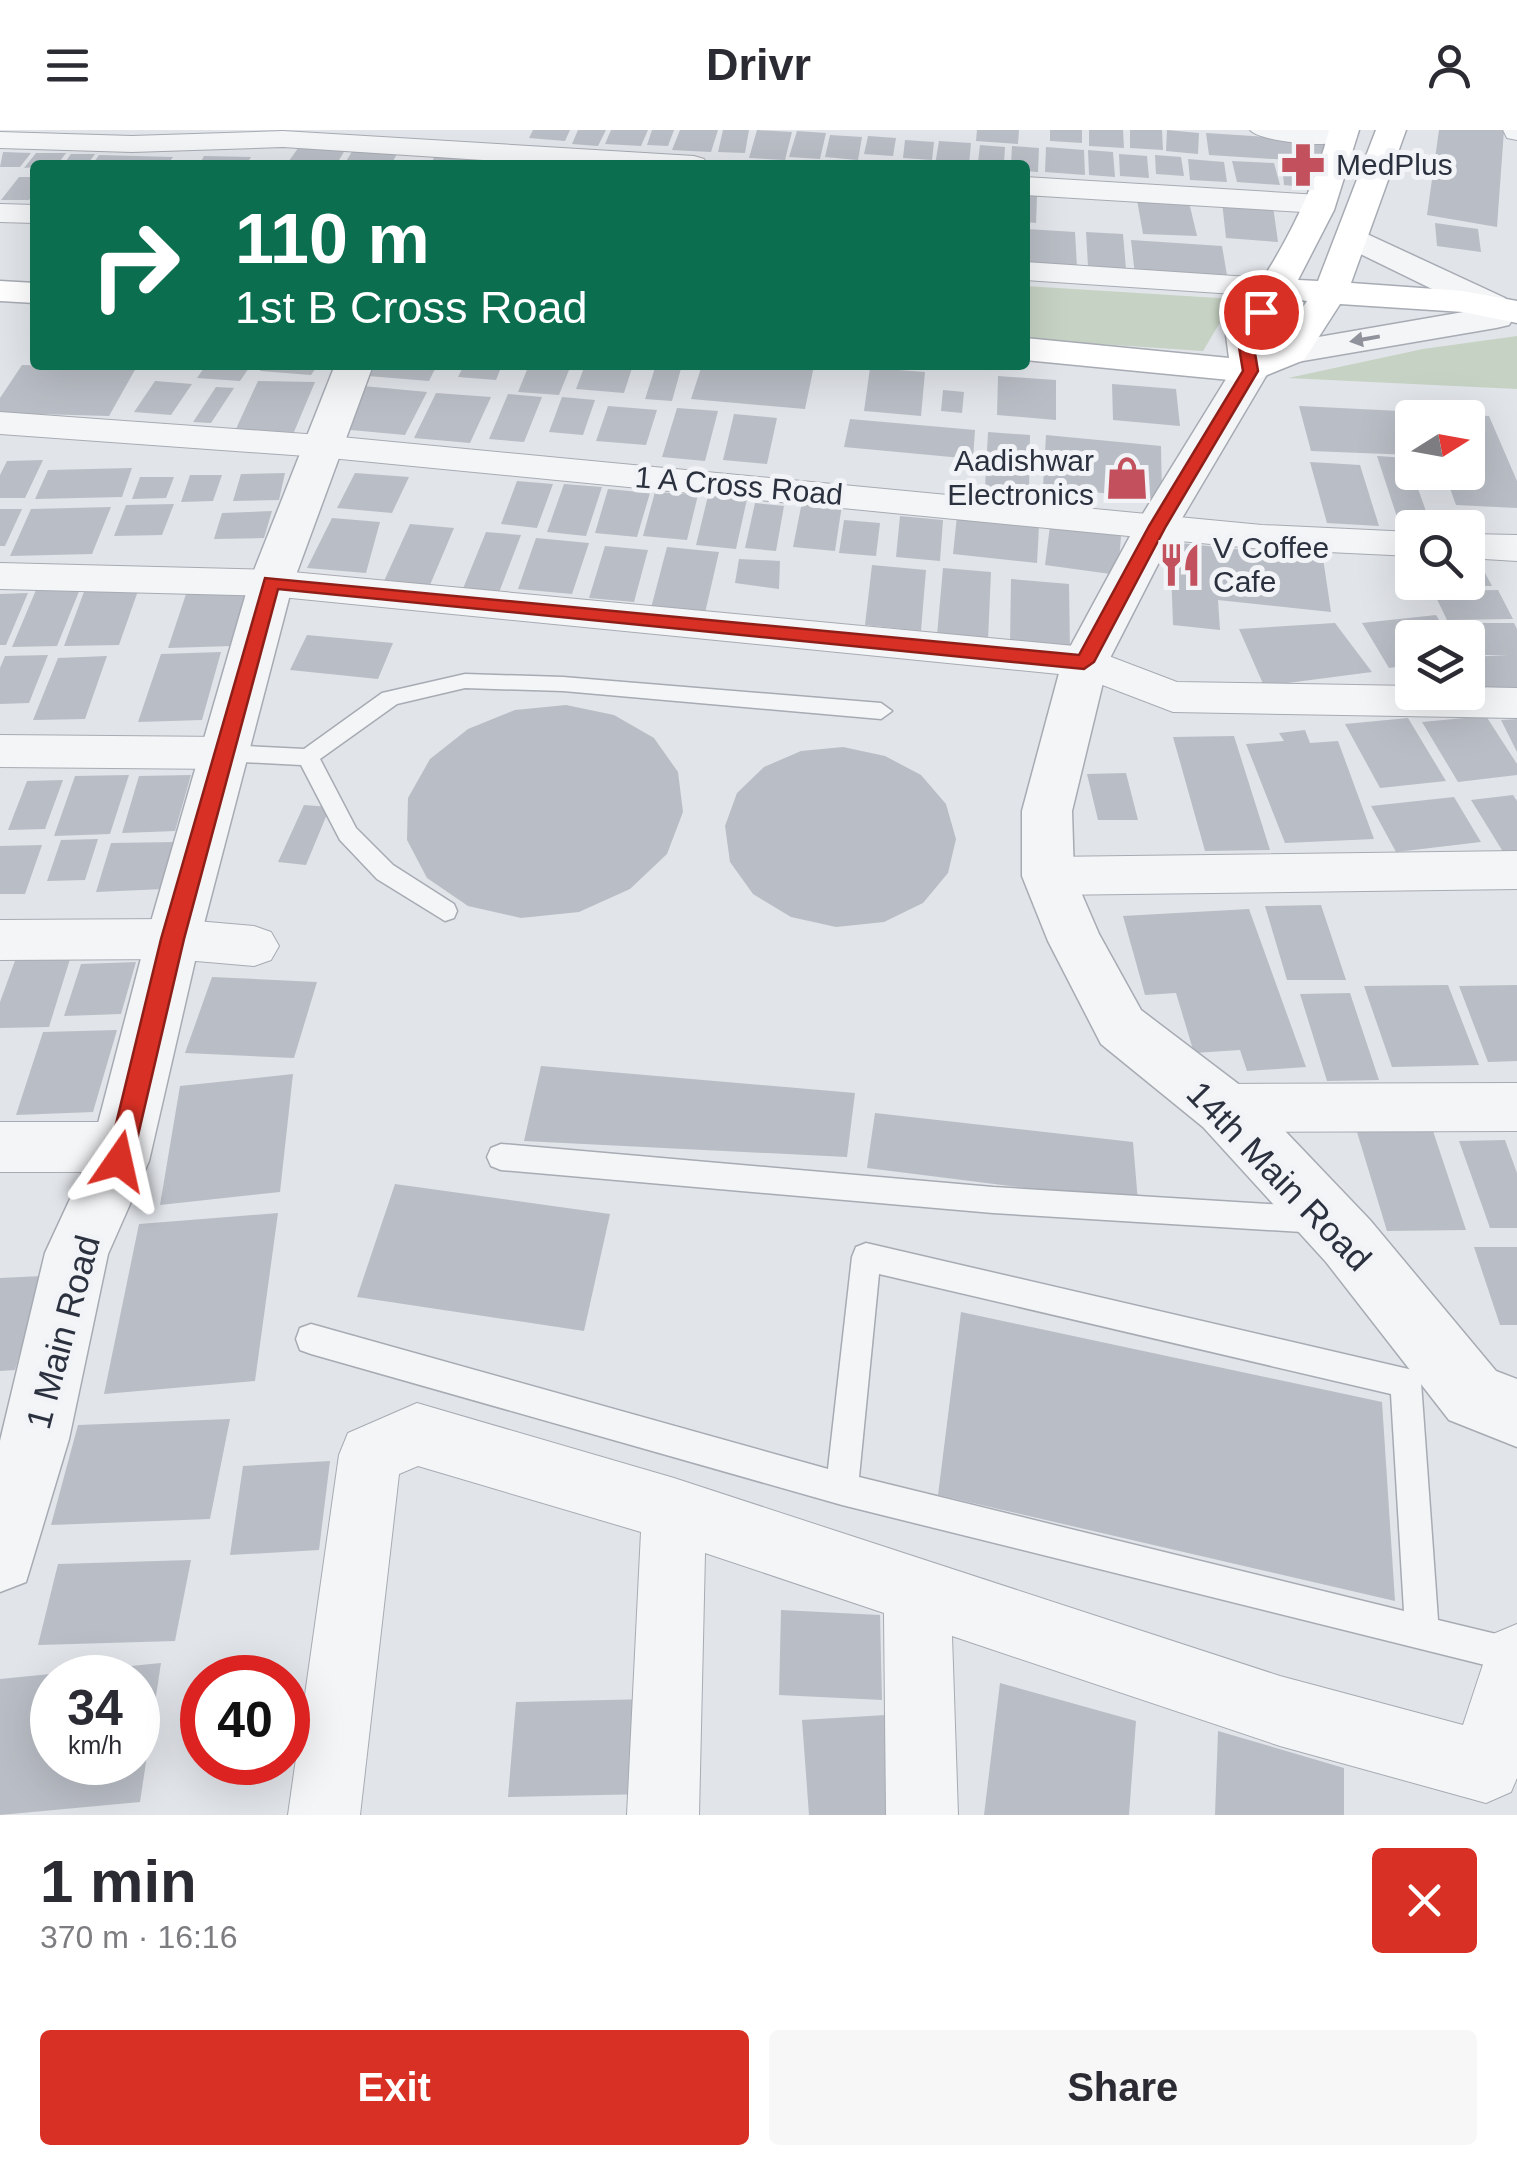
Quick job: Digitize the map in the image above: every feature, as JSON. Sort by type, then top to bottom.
[{"type":"main road","points":[[1271,362],[1329,294],[1354,238],[1390,130]]},
{"type":"main road","points":[[1271,362],[1244,335],[1278,288],[1319,204],[1344,134]]},
{"type":"main road","points":[[1278,288],[1329,294],[1363,304],[1506,312]]},
{"type":"main road","points":[[1030,350],[1271,362]]},
{"type":"street","points":[[1264,130],[1344,134]]},
{"type":"street","points":[[267,160],[286,135]]},
{"type":"street","points":[[0,140],[286,135],[626,160]]},
{"type":"street","points":[[1030,186],[1319,204]]},
{"type":"street","points":[[0,213],[30,214]]},
{"type":"street","points":[[1354,238],[1506,312]]},
{"type":"street","points":[[1030,271],[1278,288]]},
{"type":"street","points":[[1271,362],[1506,312]]},
{"type":"street","name":"14th Main Road","points":[[1271,362],[1158,526],[1084,662],[1047,811],[1048,876],[1075,941],[1121,1027],[1224,1108],[1502,1401]]},
{"type":"street","name":"1 Main Road","points":[[0,1556],[17,1439],[78,1254],[119,1161],[172,939],[271,582],[352,370]]},
{"type":"street","name":"1 A Cross Road","points":[[0,423],[320,446],[1262,537],[1395,543]]},
{"type":"street","points":[[0,576],[271,582],[1084,662],[1173,698],[1517,702]]},
{"type":"street","points":[[0,751],[224,754]]},
{"type":"street","points":[[1048,876],[1517,870]]},
{"type":"street","points":[[0,940],[172,939],[254,946]]},
{"type":"street","points":[[1224,1108],[1517,1107]]},
{"type":"street","points":[[0,1147],[120,1147]]},
{"type":"street","points":[[324,1815],[370,1454],[418,1434],[674,1510],[1280,1711],[1486,1767],[1517,1657]]},
{"type":"street","points":[[663,1815],[674,1510]]},
{"type":"street","points":[[916,1592],[922,1815]]},
{"type":"lane","points":[[224,754],[308,757],[390,698],[465,681],[562,684],[881,711]]},
{"type":"lane","points":[[308,757],[348,834],[385,872],[445,910]]},
{"type":"lane","points":[[502,1157],[993,1200],[1328,1220]]},
{"type":"lane","points":[[842,1489],[866,1256],[1406,1382],[1422,1630]]},
{"type":"lane","points":[[310,1339],[842,1489],[1422,1630],[1517,1657]]},
{"type":"green space","points":[[1030,286],[1234,299],[1203,351],[1030,339]]},
{"type":"green space","points":[[1517,336],[1517,389],[1288,378],[1423,349]]},
{"type":"building","points":[[533,130],[570,130],[565,141],[529,138]]},
{"type":"building","points":[[578,130],[606,130],[598,146],[572,144]]},
{"type":"building","points":[[611,130],[648,130],[641,146],[605,144]]},
{"type":"building","points":[[652,130],[674,130],[668,146],[647,145]]},
{"type":"building","points":[[680,130],[718,130],[711,152],[672,150]]},
{"type":"building","points":[[723,130],[749,130],[745,153],[718,152]]},
{"type":"building","points":[[757,130],[792,132],[785,160],[749,158]]},
{"type":"building","points":[[977,130],[1019,130],[1018,144],[976,141]]},
{"type":"building","points":[[1050,130],[1082,130],[1082,143],[1050,141]]},
{"type":"building","points":[[1089,130],[1123,130],[1124,148],[1089,146]]},
{"type":"building","points":[[1130,130],[1162,130],[1163,150],[1130,148]]},
{"type":"building","points":[[1167,130],[1199,133],[1198,154],[1166,151]]},
{"type":"building","points":[[1439,130],[1504,130],[1497,227],[1427,215]]},
{"type":"building","points":[[797,131],[826,133],[820,159],[789,157]]},
{"type":"building","points":[[1206,133],[1328,141],[1320,162],[1209,155]]},
{"type":"building","points":[[830,135],[862,137],[858,160],[825,157]]},
{"type":"building","points":[[868,136],[896,138],[893,156],[864,154]]},
{"type":"building","points":[[905,140],[934,142],[932,160],[903,158]]},
{"type":"building","points":[[939,141],[971,143],[969,160],[936,160]]},
{"type":"building","points":[[301,144],[347,147],[339,160],[290,160]]},
{"type":"building","points":[[980,145],[1005,147],[1004,160],[978,160]]},
{"type":"building","points":[[1012,146],[1039,148],[1038,172],[1030,171],[1030,160],[1011,160]]},
{"type":"building","points":[[1046,147],[1084,150],[1085,175],[1045,172]]},
{"type":"building","points":[[354,148],[399,150],[394,160],[347,160]]},
{"type":"building","points":[[1088,150],[1113,152],[1115,177],[1089,175]]},
{"type":"building","points":[[3,152],[31,153],[20,167],[0,167]]},
{"type":"building","points":[[36,153],[66,153],[61,160],[30,160]]},
{"type":"building","points":[[71,154],[95,154],[91,160],[67,160]]},
{"type":"building","points":[[1119,154],[1147,156],[1149,178],[1120,176]]},
{"type":"building","points":[[99,155],[173,157],[171,160],[96,160]]},
{"type":"building","points":[[1155,155],[1181,157],[1184,176],[1156,174]]},
{"type":"building","points":[[204,156],[251,157],[249,160],[202,160]]},
{"type":"building","points":[[435,156],[491,159],[490,160],[433,160]]},
{"type":"building","points":[[1188,159],[1224,162],[1227,182],[1190,180]]},
{"type":"building","points":[[1232,161],[1274,163],[1280,185],[1237,182]]},
{"type":"building","points":[[1282,164],[1310,167],[1313,188],[1284,185]]},
{"type":"building","points":[[19,177],[30,177],[29,200],[1,200]]},
{"type":"building","points":[[1030,195],[1037,196],[1036,223],[1030,222]]},
{"type":"building","points":[[1137,200],[1189,202],[1197,236],[1143,234]]},
{"type":"building","points":[[1222,202],[1273,206],[1278,242],[1226,238]]},
{"type":"building","points":[[1435,223],[1478,229],[1481,252],[1437,246]]},
{"type":"building","points":[[1030,229],[1075,232],[1077,267],[1030,264]]},
{"type":"building","points":[[1086,232],[1123,234],[1126,269],[1088,266]]},
{"type":"building","points":[[1131,240],[1222,246],[1228,281],[1135,275]]},
{"type":"building","points":[[22,365],[30,365],[30,370],[135,370],[109,416],[0,413],[0,398]]},
{"type":"building","points":[[203,370],[248,370],[240,381],[197,378]]},
{"type":"building","points":[[261,370],[314,370],[311,375]]},
{"type":"building","points":[[371,370],[434,370],[429,381],[368,376]]},
{"type":"building","points":[[462,370],[500,370],[496,380],[458,377]]},
{"type":"building","points":[[527,370],[569,370],[559,395],[518,392]]},
{"type":"building","points":[[583,370],[631,370],[624,393],[576,389]]},
{"type":"building","points":[[654,370],[681,370],[672,401],[645,399]]},
{"type":"building","points":[[700,370],[813,370],[805,409],[691,399]]},
{"type":"building","points":[[870,370],[925,372],[921,416],[864,411]]},
{"type":"building","points":[[998,376],[1056,380],[1056,420],[997,415]]},
{"type":"building","points":[[155,381],[192,384],[171,415],[134,412]]},
{"type":"building","points":[[258,381],[315,382],[294,432],[235,431]]},
{"type":"building","points":[[1112,384],[1176,389],[1180,426],[1113,420]]},
{"type":"building","points":[[363,386],[427,392],[405,435],[340,429]]},
{"type":"building","points":[[216,387],[234,388],[211,423],[193,422]]},
{"type":"building","points":[[943,390],[964,392],[962,413],[941,411]]},
{"type":"building","points":[[436,393],[491,397],[470,443],[414,438]]},
{"type":"building","points":[[508,394],[542,397],[524,442],[489,439]]},
{"type":"building","points":[[562,397],[595,400],[583,435],[549,432]]},
{"type":"building","points":[[608,406],[657,410],[646,445],[596,441]]},
{"type":"building","points":[[1299,406],[1395,411],[1395,454],[1311,451]]},
{"type":"building","points":[[677,408],[718,411],[705,461],[662,457]]},
{"type":"building","points":[[734,414],[777,418],[767,464],[723,460]]},
{"type":"building","points":[[1485,416],[1489,416],[1517,481],[1517,508],[1456,505],[1451,490],[1485,490]]},
{"type":"building","points":[[850,419],[975,430],[973,459],[844,447]]},
{"type":"building","points":[[988,432],[1030,435],[1029,492],[985,488]]},
{"type":"building","points":[[1046,435],[1161,446],[1162,499],[1043,487]]},
{"type":"building","points":[[1377,456],[1395,457],[1395,490],[1418,490],[1426,510],[1395,511]]},
{"type":"building","points":[[43,460],[25,498],[0,498],[0,475],[7,461]]},
{"type":"building","points":[[1310,462],[1360,465],[1379,526],[1327,523]]},
{"type":"building","points":[[132,468],[122,497],[35,499],[48,470]]},
{"type":"building","points":[[285,473],[279,500],[233,501],[241,474]]},
{"type":"building","points":[[355,473],[409,477],[392,513],[337,508]]},
{"type":"building","points":[[190,475],[222,475],[213,501],[181,502]]},
{"type":"building","points":[[140,477],[174,477],[166,498],[132,499]]},
{"type":"building","points":[[517,481],[553,484],[537,528],[501,524]]},
{"type":"building","points":[[564,484],[602,487],[586,536],[547,532]]},
{"type":"building","points":[[608,489],[650,493],[637,537],[595,533]]},
{"type":"building","points":[[655,492],[698,495],[687,540],[643,536]]},
{"type":"building","points":[[708,496],[747,499],[736,549],[696,545]]},
{"type":"building","points":[[802,502],[842,505],[835,551],[793,547]]},
{"type":"building","points":[[755,503],[784,506],[776,551],[745,548]]},
{"type":"building","points":[[174,504],[162,535],[114,536],[126,505]]},
{"type":"building","points":[[111,507],[92,554],[10,556],[31,509]]},
{"type":"building","points":[[0,509],[22,509],[5,546],[0,546]]},
{"type":"building","points":[[272,511],[264,538],[214,539],[222,513]]},
{"type":"building","points":[[900,516],[943,520],[940,561],[896,557]]},
{"type":"building","points":[[957,516],[1039,526],[1037,563],[953,554]]},
{"type":"building","points":[[332,518],[380,522],[366,573],[307,568]]},
{"type":"building","points":[[844,520],[880,523],[876,556],[839,553]]},
{"type":"building","points":[[410,524],[454,528],[430,585],[384,581]]},
{"type":"building","points":[[1050,526],[1121,536],[1118,575],[1045,565]]},
{"type":"building","points":[[486,532],[521,535],[498,595],[462,591]]},
{"type":"building","points":[[536,538],[589,543],[572,594],[518,589]]},
{"type":"building","points":[[1170,542],[1323,558],[1331,612],[1218,600],[1220,630],[1173,625]]},
{"type":"building","points":[[605,546],[648,550],[634,602],[589,598]]},
{"type":"building","points":[[667,547],[719,552],[705,613],[651,608]]},
{"type":"building","points":[[739,559],[780,561],[779,589],[735,583]]},
{"type":"building","points":[[872,565],[926,570],[921,631],[865,625]]},
{"type":"building","points":[[943,568],[991,572],[988,640],[937,635]]},
{"type":"building","points":[[1011,579],[1069,584],[1070,651],[1010,645]]},
{"type":"building","points":[[139,588],[119,645],[64,646],[85,589]]},
{"type":"building","points":[[80,589],[57,646],[12,647],[36,590]]},
{"type":"building","points":[[247,589],[232,646],[168,648],[187,591]]},
{"type":"building","points":[[1485,590],[1498,590],[1513,619],[1447,620],[1437,600],[1485,600]]},
{"type":"building","points":[[28,593],[6,645],[0,645],[0,594]]},
{"type":"building","points":[[1436,615],[1439,620],[1395,620],[1395,667],[1389,668],[1362,623]]},
{"type":"building","points":[[1335,623],[1372,672],[1264,686],[1239,629]]},
{"type":"building","points":[[1485,623],[1514,623],[1517,629],[1517,689],[1485,689],[1485,656],[1508,655],[1485,655]]},
{"type":"building","points":[[307,635],[393,643],[378,679],[290,670]]},
{"type":"building","points":[[221,652],[202,720],[138,722],[161,654]]},
{"type":"building","points":[[48,655],[29,703],[0,704],[0,668],[5,656]]},
{"type":"building","points":[[107,656],[85,719],[33,720],[58,658]]},
{"type":"building","points":[[566,705],[614,715],[654,738],[678,772],[683,812],[667,854],[630,889],[579,912],[521,918],[468,906],[427,878],[407,840],[408,798],[430,759],[468,729],[515,710]]},
{"type":"building","points":[[1486,716],[1517,764],[1517,775],[1458,782],[1422,722]]},
{"type":"building","points":[[1408,718],[1446,781],[1380,788],[1345,724]]},
{"type":"building","points":[[1517,719],[1517,752],[1501,720]]},
{"type":"building","points":[[1305,730],[1310,743],[1338,741],[1374,839],[1285,843],[1246,744],[1284,741],[1279,733]]},
{"type":"building","points":[[1234,736],[1270,850],[1205,851],[1173,737]]},
{"type":"building","points":[[843,747],[885,756],[921,775],[946,804],[956,839],[948,873],[923,903],[884,922],[836,927],[791,917],[753,894],[730,862],[725,826],[737,793],[764,767],[801,751]]},
{"type":"building","points":[[1126,773],[1138,820],[1098,820],[1087,774]]},
{"type":"building","points":[[129,775],[110,834],[54,836],[75,776]]},
{"type":"building","points":[[191,775],[175,831],[122,833],[139,776]]},
{"type":"building","points":[[63,780],[45,829],[8,830],[27,781]]},
{"type":"building","points":[[1513,795],[1517,801],[1517,854],[1505,855],[1471,800]]},
{"type":"building","points":[[1454,797],[1481,842],[1396,852],[1371,806]]},
{"type":"building","points":[[304,805],[330,807],[306,865],[278,862]]},
{"type":"building","points":[[98,839],[85,880],[47,881],[61,840]]},
{"type":"building","points":[[177,842],[164,889],[96,892],[111,843]]},
{"type":"building","points":[[42,845],[25,894],[0,894],[0,846]]},
{"type":"building","points":[[1321,905],[1346,980],[1287,980],[1265,906]]},
{"type":"building","points":[[1249,909],[1306,1067],[1247,1071],[1240,1050],[1194,1053],[1176,993],[1145,995],[1123,916]]},
{"type":"building","points":[[71,956],[49,1027],[0,1028],[0,1002],[16,958]]},
{"type":"building","points":[[136,962],[121,1014],[64,1016],[81,964]]},
{"type":"building","points":[[212,977],[317,982],[294,1058],[185,1053]]},
{"type":"building","points":[[1448,985],[1479,1065],[1392,1067],[1364,986]]},
{"type":"building","points":[[1517,985],[1517,1061],[1488,1062],[1459,986]]},
{"type":"building","points":[[1350,993],[1379,1080],[1327,1081],[1300,994]]},
{"type":"building","points":[[117,1030],[93,1112],[16,1115],[43,1032]]},
{"type":"building","points":[[541,1066],[855,1093],[847,1157],[524,1141]]},
{"type":"building","points":[[293,1074],[280,1192],[160,1205],[180,1086]]},
{"type":"building","points":[[875,1113],[1133,1142],[1138,1202],[867,1168]]},
{"type":"building","points":[[1433,1131],[1466,1230],[1387,1231],[1357,1132]]},
{"type":"building","points":[[1505,1140],[1517,1173],[1517,1228],[1490,1228],[1459,1141]]},
{"type":"building","points":[[395,1184],[610,1214],[584,1331],[357,1297]]},
{"type":"building","points":[[278,1213],[255,1381],[104,1394],[139,1224]]},
{"type":"building","points":[[1474,1247],[1517,1247],[1517,1325],[1500,1325]]},
{"type":"building","points":[[42,1276],[15,1370],[0,1371],[0,1278]]},
{"type":"building","points":[[961,1312],[1382,1402],[1395,1601],[938,1495]]},
{"type":"building","points":[[230,1419],[210,1519],[51,1525],[78,1425]]},
{"type":"building","points":[[330,1461],[319,1550],[230,1555],[243,1466]]},
{"type":"building","points":[[191,1560],[175,1641],[38,1645],[58,1564]]},
{"type":"building","points":[[781,1610],[880,1615],[882,1700],[779,1695]]},
{"type":"building","points":[[30,1676],[30,1785],[143,1785],[140,1802],[0,1815],[0,1679]]},
{"type":"building","points":[[1000,1683],[1136,1721],[1129,1815],[984,1815]]},
{"type":"building","points":[[652,1699],[650,1794],[508,1797],[516,1702]]},
{"type":"building","points":[[886,1715],[901,1815],[809,1815],[802,1720]]},
{"type":"building","points":[[1218,1731],[1344,1768],[1344,1815],[1215,1815]]},
{"type":"place","name":"MedPlus","points":[[1303,165]]},
{"type":"place","name":"Aadishwar Electronics","points":[[1127,478]]},
{"type":"place","name":"V Coffee Cafe","points":[[1180,565]]},
{"type":"route","points":[[119,1161],[172,939],[271,582],[1084,662],[1158,526],[1250,371],[1244,335],[1261,312]]}]
